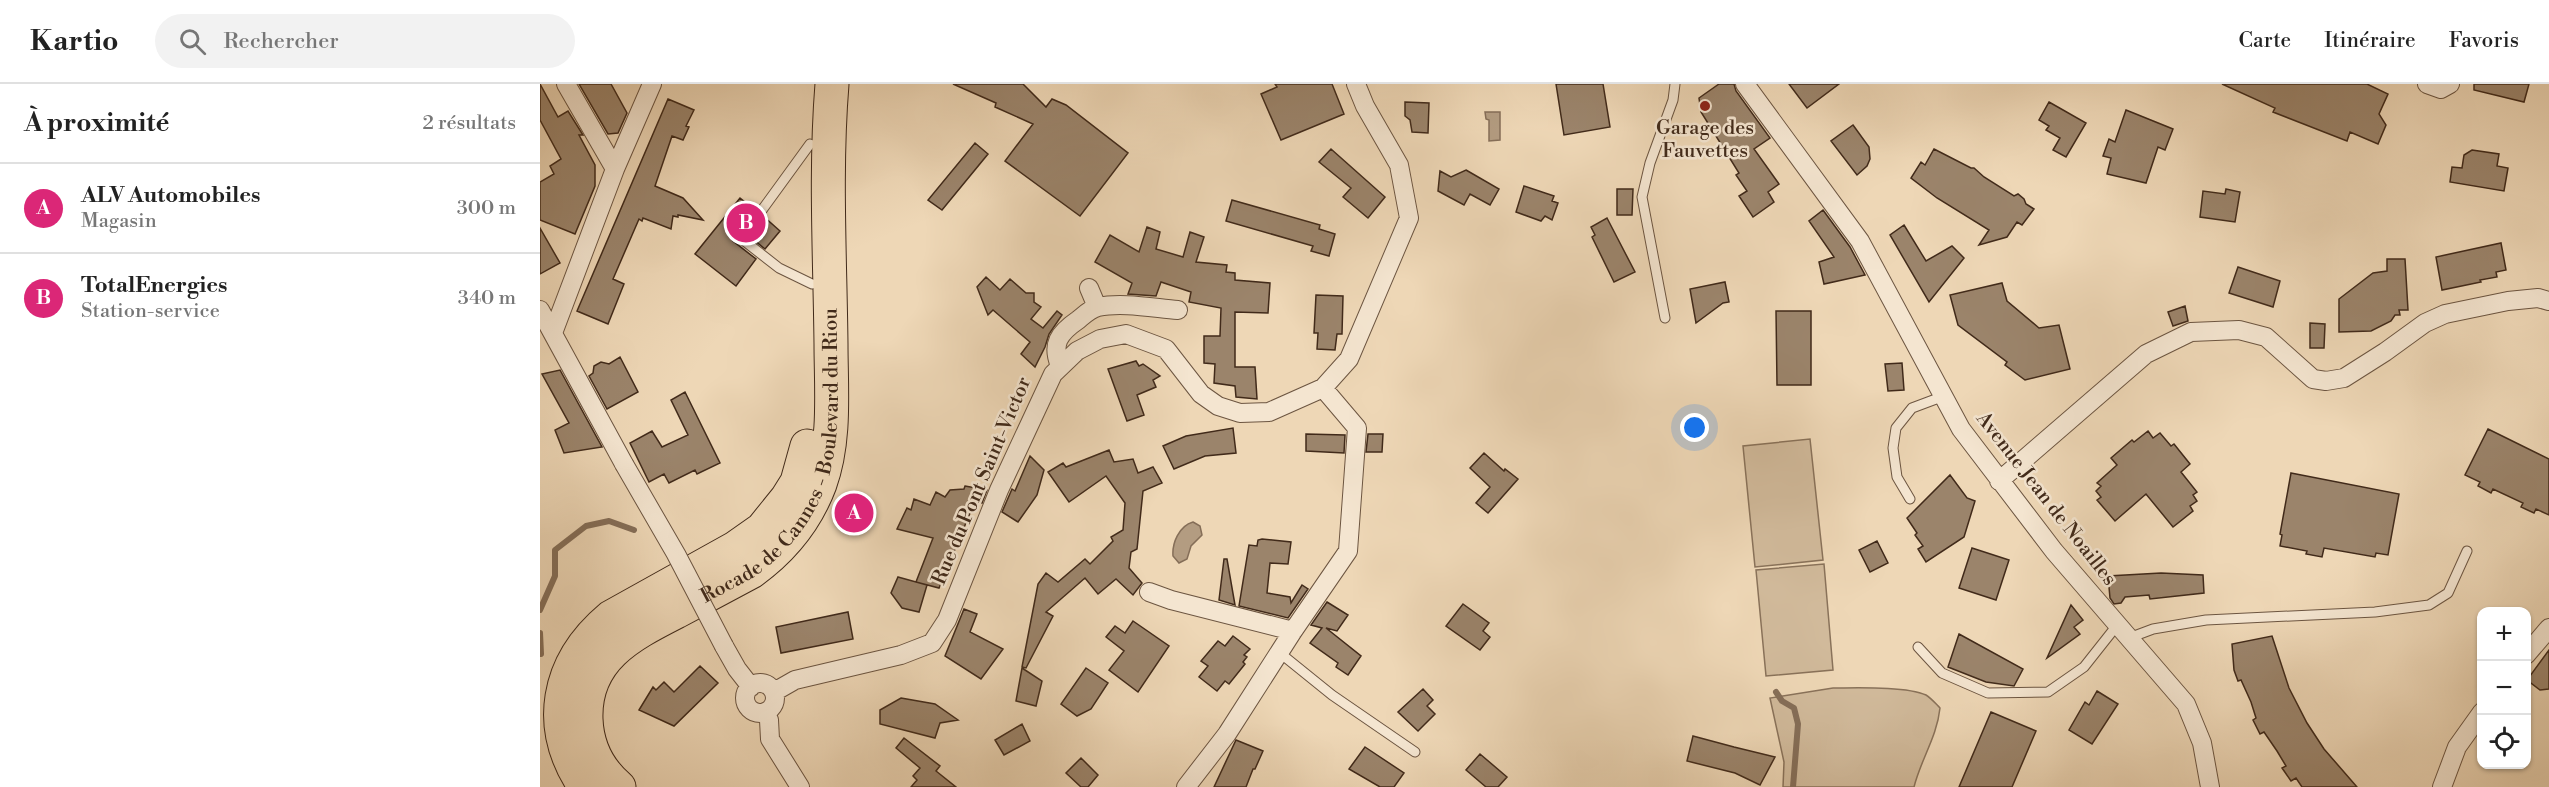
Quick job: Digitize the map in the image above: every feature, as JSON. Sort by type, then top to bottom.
[{"type":"highway","name":"Rocade de Cannes - Boulevard du Riou","points":[[585,787],[571,766],[563,743],[561,721],[565,681],[582,646],[610,617],[735,548],[762,529],[788,498],[797,482],[807,448],[809,431],[812,284],[810,144],[813,84]]},
{"type":"highway","name":"Rocade de Cannes - Boulevard du Riou","points":[[619,787],[597,761],[586,727],[586,706],[590,688],[598,670],[608,657],[632,636],[751,572],[766,561],[800,525],[821,482],[827,460],[831,398],[829,138],[832,84]]},
{"type":"street","points":[[566,84],[615,169]]},
{"type":"street","points":[[553,333],[615,169],[652,84]]},
{"type":"street","points":[[1186,787],[1227,734],[1348,551],[1357,428],[1323,388],[1349,358],[1409,218],[1404,181],[1399,165],[1365,106],[1356,84]]},
{"type":"street","name":"Avenue Jean de Noailles","points":[[1746,84],[1860,241],[1961,429],[2054,551],[2186,704],[2202,742],[2210,787]]},
{"type":"street","points":[[2427,84],[2440,89],[2450,84]]},
{"type":"street","points":[[1089,288],[1097,307]]},
{"type":"street","points":[[1999,481],[2146,354],[2191,332],[2239,330],[2266,337],[2313,379],[2326,381],[2344,378],[2425,323],[2445,314],[2508,301],[2538,298],[2549,301]]},
{"type":"street","points":[[1060,366],[1055,355],[1059,338],[1068,326],[1097,307],[1178,310]]},
{"type":"street","points":[[540,310],[676,554],[724,646],[751,687]]},
{"type":"street","name":"Rue du Pont Saint-Victor","points":[[774,692],[795,680],[901,655],[932,643],[947,620],[1029,421],[1053,374],[1077,351],[1100,339],[1126,334],[1166,349],[1201,394],[1218,406],[1240,413],[1269,412],[1323,388]]},
{"type":"street","points":[[1149,592],[1171,600],[1293,631]]},
{"type":"street","points":[[2531,649],[2549,628]]},
{"type":"street","points":[[761,683],[771,687],[774,692],[774,704],[765,712],[759,713],[747,706],[747,692],[751,687],[761,683]]},
{"type":"street","points":[[765,712],[769,720],[770,738],[800,787]]},
{"type":"street","points":[[2442,787],[2457,747],[2479,715]]},
{"type":"lane","points":[[1665,318],[1642,197],[1650,164],[1673,100],[1676,84]]},
{"type":"lane","points":[[762,210],[810,144]]},
{"type":"lane","points":[[738,236],[779,268],[812,284]]},
{"type":"lane","points":[[1910,499],[1897,477],[1893,448],[1896,428],[1912,408],[1944,396]]},
{"type":"lane","points":[[1918,647],[1942,673],[1988,693],[2048,692],[2084,667],[2123,631],[2206,620],[2375,612],[2429,605],[2448,593],[2467,551]]},
{"type":"lane","points":[[1280,653],[1332,695],[1416,752]]},
{"type":"shaded area","points":[[1485,112],[1500,112],[1500,140],[1489,141],[1489,120],[1486,119]]},
{"type":"shaded area","points":[[1810,439],[1823,560],[1755,567],[1743,446]]},
{"type":"shaded area","points":[[1193,522],[1200,526],[1202,535],[1191,546],[1187,559],[1179,563],[1173,556],[1175,541],[1180,531]]},
{"type":"shaded area","points":[[1824,564],[1833,670],[1766,676],[1756,570]]},
{"type":"shaded area","points":[[1833,688],[1881,688],[1917,692],[1928,696],[1940,708],[1936,729],[1914,787],[1783,787],[1784,762],[1770,698]]},
{"type":"building","points":[[540,84],[558,117],[568,111],[583,135],[579,135],[595,165],[595,186],[575,234],[540,220],[540,182],[554,174],[550,166],[561,159],[540,120]]},
{"type":"building","points":[[579,84],[611,84],[627,113],[618,133],[608,134]]},
{"type":"building","points":[[953,84],[1023,84],[1046,107],[1052,99],[1066,105],[1128,153],[1080,216],[1005,161],[1033,124],[995,107],[996,103]]},
{"type":"building","points":[[1275,84],[1332,84],[1344,114],[1281,140],[1261,94],[1277,87]]},
{"type":"building","points":[[1556,84],[1603,84],[1610,127],[1564,135]]},
{"type":"building","points":[[1719,84],[1734,84],[1736,91],[1770,138],[1754,149],[1779,184],[1768,192],[1774,202],[1753,217],[1739,196],[1747,191],[1736,175],[1739,173],[1701,112],[1699,98]]},
{"type":"building","points":[[1789,84],[1839,84],[1807,108]]},
{"type":"building","points":[[2222,84],[2367,84],[2388,94],[2379,114],[2386,125],[2378,144],[2350,132],[2347,141],[2273,112],[2275,108]]},
{"type":"building","points":[[2474,84],[2529,84],[2524,102],[2474,90]]},
{"type":"building","points":[[668,99],[694,110],[686,126],[689,127],[683,140],[672,136],[655,186],[683,198],[703,220],[673,216],[671,229],[643,218],[642,221],[639,219],[613,279],[624,284],[608,324],[577,311]]},
{"type":"building","points":[[1405,102],[1429,103],[1428,133],[1412,132],[1410,120],[1405,116]]},
{"type":"building","points":[[2049,102],[2086,123],[2066,157],[2053,150],[2060,138],[2046,130],[2049,126],[2039,120]]},
{"type":"building","points":[[2126,110],[2173,129],[2165,150],[2158,147],[2146,183],[2107,174],[2111,158],[2103,156],[2109,139],[2115,142]]},
{"type":"building","points":[[1853,125],[1869,147],[1870,159],[1867,166],[1857,175],[1831,141]]},
{"type":"building","points":[[975,143],[988,154],[942,210],[928,200]]},
{"type":"building","points":[[1331,149],[1385,197],[1368,218],[1343,197],[1351,188],[1319,162]]},
{"type":"building","points":[[1934,149],[1974,168],[2014,196],[2018,194],[2026,204],[2034,209],[2022,225],[2017,222],[2007,237],[1979,245],[1989,230],[1937,198],[1911,178],[1921,162],[1925,165]]},
{"type":"building","points":[[2472,150],[2499,154],[2497,166],[2508,168],[2504,191],[2450,182],[2452,167],[2462,168],[2464,155]]},
{"type":"building","points":[[1466,170],[1499,189],[1490,205],[1470,194],[1464,205],[1438,191],[1440,171],[1451,177]]},
{"type":"building","points":[[1524,186],[1554,196],[1552,201],[1558,203],[1552,220],[1545,216],[1541,221],[1516,212]]},
{"type":"building","points":[[1617,189],[1633,189],[1632,215],[1617,215]]},
{"type":"building","points":[[2226,189],[2240,192],[2235,222],[2200,217],[2203,191],[2225,194]]},
{"type":"building","points":[[740,198],[780,231],[765,249],[742,230],[733,231],[731,236],[733,241],[756,259],[736,286],[695,254]]},
{"type":"building","points":[[1232,200],[1320,225],[1319,229],[1335,234],[1329,256],[1311,251],[1313,246],[1226,221]]},
{"type":"building","points":[[1823,210],[1850,247],[1865,275],[1824,284],[1819,262],[1834,257],[1809,221]]},
{"type":"building","points":[[1607,218],[1635,272],[1614,282],[1592,237],[1595,235],[1591,227]]},
{"type":"building","points":[[1904,225],[1926,261],[1952,246],[1964,258],[1929,302],[1890,235]]},
{"type":"building","points":[[1147,227],[1160,232],[1156,249],[1183,257],[1190,232],[1204,237],[1196,262],[1227,265],[1226,272],[1235,273],[1235,280],[1270,283],[1268,313],[1235,312],[1235,367],[1255,367],[1257,399],[1236,397],[1235,386],[1214,383],[1215,364],[1204,363],[1204,336],[1220,336],[1221,308],[1189,302],[1191,292],[1161,282],[1156,296],[1128,294],[1132,283],[1095,262],[1110,235],[1139,252]]},
{"type":"building","points":[[540,228],[560,263],[540,274]]},
{"type":"building","points":[[2501,243],[2506,270],[2496,272],[2497,277],[2480,280],[2481,282],[2442,290],[2436,257]]},
{"type":"building","points":[[2387,259],[2405,259],[2408,310],[2399,310],[2400,315],[2395,315],[2391,321],[2371,331],[2339,332],[2339,299],[2373,273],[2387,271]]},
{"type":"building","points":[[2238,267],[2280,281],[2273,307],[2229,293]]},
{"type":"building","points":[[986,277],[1000,290],[1010,279],[1026,293],[1034,293],[1034,302],[1041,307],[1031,319],[1043,328],[1057,311],[1062,315],[1049,334],[1035,367],[1021,354],[1030,342],[993,310],[988,315],[977,287]]},
{"type":"building","points":[[1725,282],[1729,302],[1723,303],[1696,323],[1690,289]]},
{"type":"building","points":[[2002,283],[2007,301],[2039,328],[2059,325],[2070,369],[2025,380],[2005,365],[2007,362],[1958,325],[1950,295]]},
{"type":"building","points":[[1316,295],[1343,296],[1342,334],[1337,334],[1335,350],[1317,349],[1318,333],[1314,333]]},
{"type":"building","points":[[2185,306],[2188,321],[2173,326],[2168,312]]},
{"type":"building","points":[[1776,311],[1811,311],[1811,385],[1777,385]]},
{"type":"building","points":[[2310,323],[2325,324],[2324,348],[2310,348]]},
{"type":"building","points":[[620,357],[638,392],[607,409],[589,376],[593,373],[594,366],[601,362],[609,364]]},
{"type":"building","points":[[1136,361],[1139,366],[1143,364],[1160,376],[1153,380],[1156,387],[1137,395],[1144,415],[1127,421],[1108,369]]},
{"type":"building","points":[[1902,363],[1904,390],[1888,391],[1885,364]]},
{"type":"building","points":[[560,370],[602,447],[564,453],[555,430],[569,423],[542,374]]},
{"type":"building","points":[[685,392],[720,463],[697,474],[695,470],[669,483],[664,474],[649,482],[630,443],[652,431],[662,447],[688,435],[671,400]]},
{"type":"building","points":[[1233,428],[1236,453],[1205,456],[1174,469],[1163,446],[1186,436]]},
{"type":"building","points":[[2488,429],[2549,459],[2549,515],[2536,509],[2534,513],[2521,507],[2523,503],[2493,489],[2491,493],[2478,486],[2480,482],[2465,475]]},
{"type":"building","points":[[2148,431],[2153,438],[2160,433],[2171,446],[2174,444],[2190,464],[2181,472],[2197,492],[2193,495],[2197,501],[2190,506],[2193,511],[2173,527],[2146,494],[2115,521],[2097,500],[2101,497],[2096,491],[2101,486],[2097,483],[2117,465],[2111,458],[2132,440],[2134,442]]},
{"type":"building","points":[[1306,434],[1345,435],[1344,453],[1306,451]]},
{"type":"building","points":[[1368,434],[1383,434],[1382,452],[1366,452]]},
{"type":"building","points":[[1109,450],[1114,462],[1133,459],[1138,473],[1153,467],[1162,483],[1143,491],[1137,549],[1131,552],[1129,568],[1142,583],[1133,595],[1116,579],[1098,594],[1085,578],[1046,612],[1053,616],[1026,668],[1022,667],[1038,584],[1046,573],[1058,582],[1085,559],[1090,564],[1113,541],[1111,537],[1123,530],[1125,503],[1106,476],[1069,502],[1048,472],[1063,463],[1066,467]]},
{"type":"building","points":[[1484,453],[1504,471],[1505,469],[1518,479],[1488,513],[1476,503],[1490,487],[1470,468]]},
{"type":"building","points":[[1030,456],[1044,470],[1037,495],[1018,522],[1002,512],[1012,489],[1015,491]]},
{"type":"building","points":[[2291,473],[2399,494],[2388,555],[2376,553],[2375,557],[2324,548],[2322,557],[2306,554],[2307,551],[2280,546]]},
{"type":"building","points":[[1950,475],[1967,498],[1975,501],[1964,537],[1926,562],[1918,549],[1923,546],[1907,518]]},
{"type":"building","points":[[965,486],[987,490],[982,503],[975,501],[939,588],[916,582],[933,538],[897,529],[907,508],[911,510],[914,499],[930,505],[936,492],[945,497],[950,490],[964,489]]},
{"type":"building","points":[[1258,540],[1291,542],[1288,564],[1270,563],[1267,593],[1290,597],[1291,603],[1302,585],[1308,589],[1288,618],[1239,606],[1249,545],[1257,546]]},
{"type":"building","points":[[1877,541],[1888,563],[1870,572],[1859,550]]},
{"type":"building","points":[[1972,548],[2009,560],[1996,600],[1959,588]]},
{"type":"building","points":[[1224,559],[1227,559],[1235,605],[1219,600]]},
{"type":"building","points":[[2161,573],[2203,575],[2204,593],[2150,599],[2149,595],[2125,597],[2121,603],[2114,604],[2110,598],[2108,576]]},
{"type":"building","points":[[898,577],[927,585],[919,612],[902,608],[891,593]]},
{"type":"building","points":[[1327,602],[1348,615],[1337,631],[1326,628],[1361,656],[1348,675],[1336,667],[1338,663],[1310,643],[1322,628],[1311,625]]},
{"type":"building","points":[[1463,604],[1489,623],[1483,631],[1490,637],[1480,650],[1446,626]]},
{"type":"building","points":[[2071,605],[2083,620],[2074,627],[2080,634],[2047,658]]},
{"type":"building","points":[[964,609],[977,614],[970,632],[1003,649],[981,679],[945,656]]},
{"type":"building","points":[[848,612],[853,639],[781,653],[776,627]]},
{"type":"building","points":[[1133,621],[1169,646],[1138,692],[1109,670],[1124,651],[1106,637],[1115,626],[1125,633]]},
{"type":"building","points":[[1959,634],[2023,669],[2014,686],[1986,682],[1948,667]]},
{"type":"building","points":[[1233,636],[1250,649],[1244,655],[1247,657],[1243,662],[1245,664],[1229,684],[1225,681],[1217,691],[1199,677],[1208,666],[1201,661],[1218,641],[1225,646]]},
{"type":"building","points":[[2272,636],[2289,688],[2307,723],[2324,749],[2357,787],[2302,787],[2296,778],[2291,781],[2282,768],[2286,766],[2277,751],[2264,732],[2260,734],[2253,720],[2256,718],[2251,702],[2234,670],[2232,644]]},
{"type":"building","points":[[2549,650],[2549,689],[2540,690],[2531,683],[2531,675]]},
{"type":"building","points":[[700,666],[718,683],[674,726],[639,710],[653,687],[656,690],[664,682],[674,692]]},
{"type":"building","points":[[1022,668],[1042,681],[1036,706],[1016,701]]},
{"type":"building","points":[[1086,668],[1108,683],[1091,709],[1077,716],[1061,704]]},
{"type":"building","points":[[1423,689],[1433,700],[1427,706],[1435,714],[1418,731],[1398,712]]},
{"type":"building","points":[[2097,691],[2118,704],[2092,744],[2069,730],[2085,702],[2089,705]]},
{"type":"building","points":[[901,698],[935,704],[958,720],[940,723],[935,738],[880,724],[880,710]]},
{"type":"building","points":[[1991,712],[2036,731],[2012,787],[1959,787]]},
{"type":"building","points":[[1022,724],[1030,741],[1004,755],[995,740]]},
{"type":"building","points":[[1693,736],[1775,757],[1760,785],[1735,773],[1687,761]]},
{"type":"building","points":[[904,738],[940,766],[936,771],[956,787],[911,787],[917,780],[913,776],[920,768],[896,748]]},
{"type":"building","points":[[1236,740],[1263,751],[1255,769],[1246,787],[1214,787]]},
{"type":"building","points":[[1365,747],[1404,773],[1394,787],[1380,787],[1349,769]]},
{"type":"building","points":[[1480,754],[1507,777],[1498,787],[1486,787],[1466,770]]},
{"type":"building","points":[[1081,758],[1098,775],[1088,787],[1081,787],[1066,773]]},
{"type":"waterway","points":[[540,610],[555,576],[555,550],[586,526],[609,521],[634,530]]},
{"type":"waterway","points":[[540,633],[541,654]]},
{"type":"waterway","points":[[1776,692],[1782,701],[1794,708],[1798,724],[1793,787]]},
{"type":"place","name":"Garage des Fauvettes","points":[[1705,106]]},
{"type":"place","name":"TotalEnergies","points":[[746,223]]},
{"type":"place","name":"ALV Automobiles","points":[[854,513]]}]
